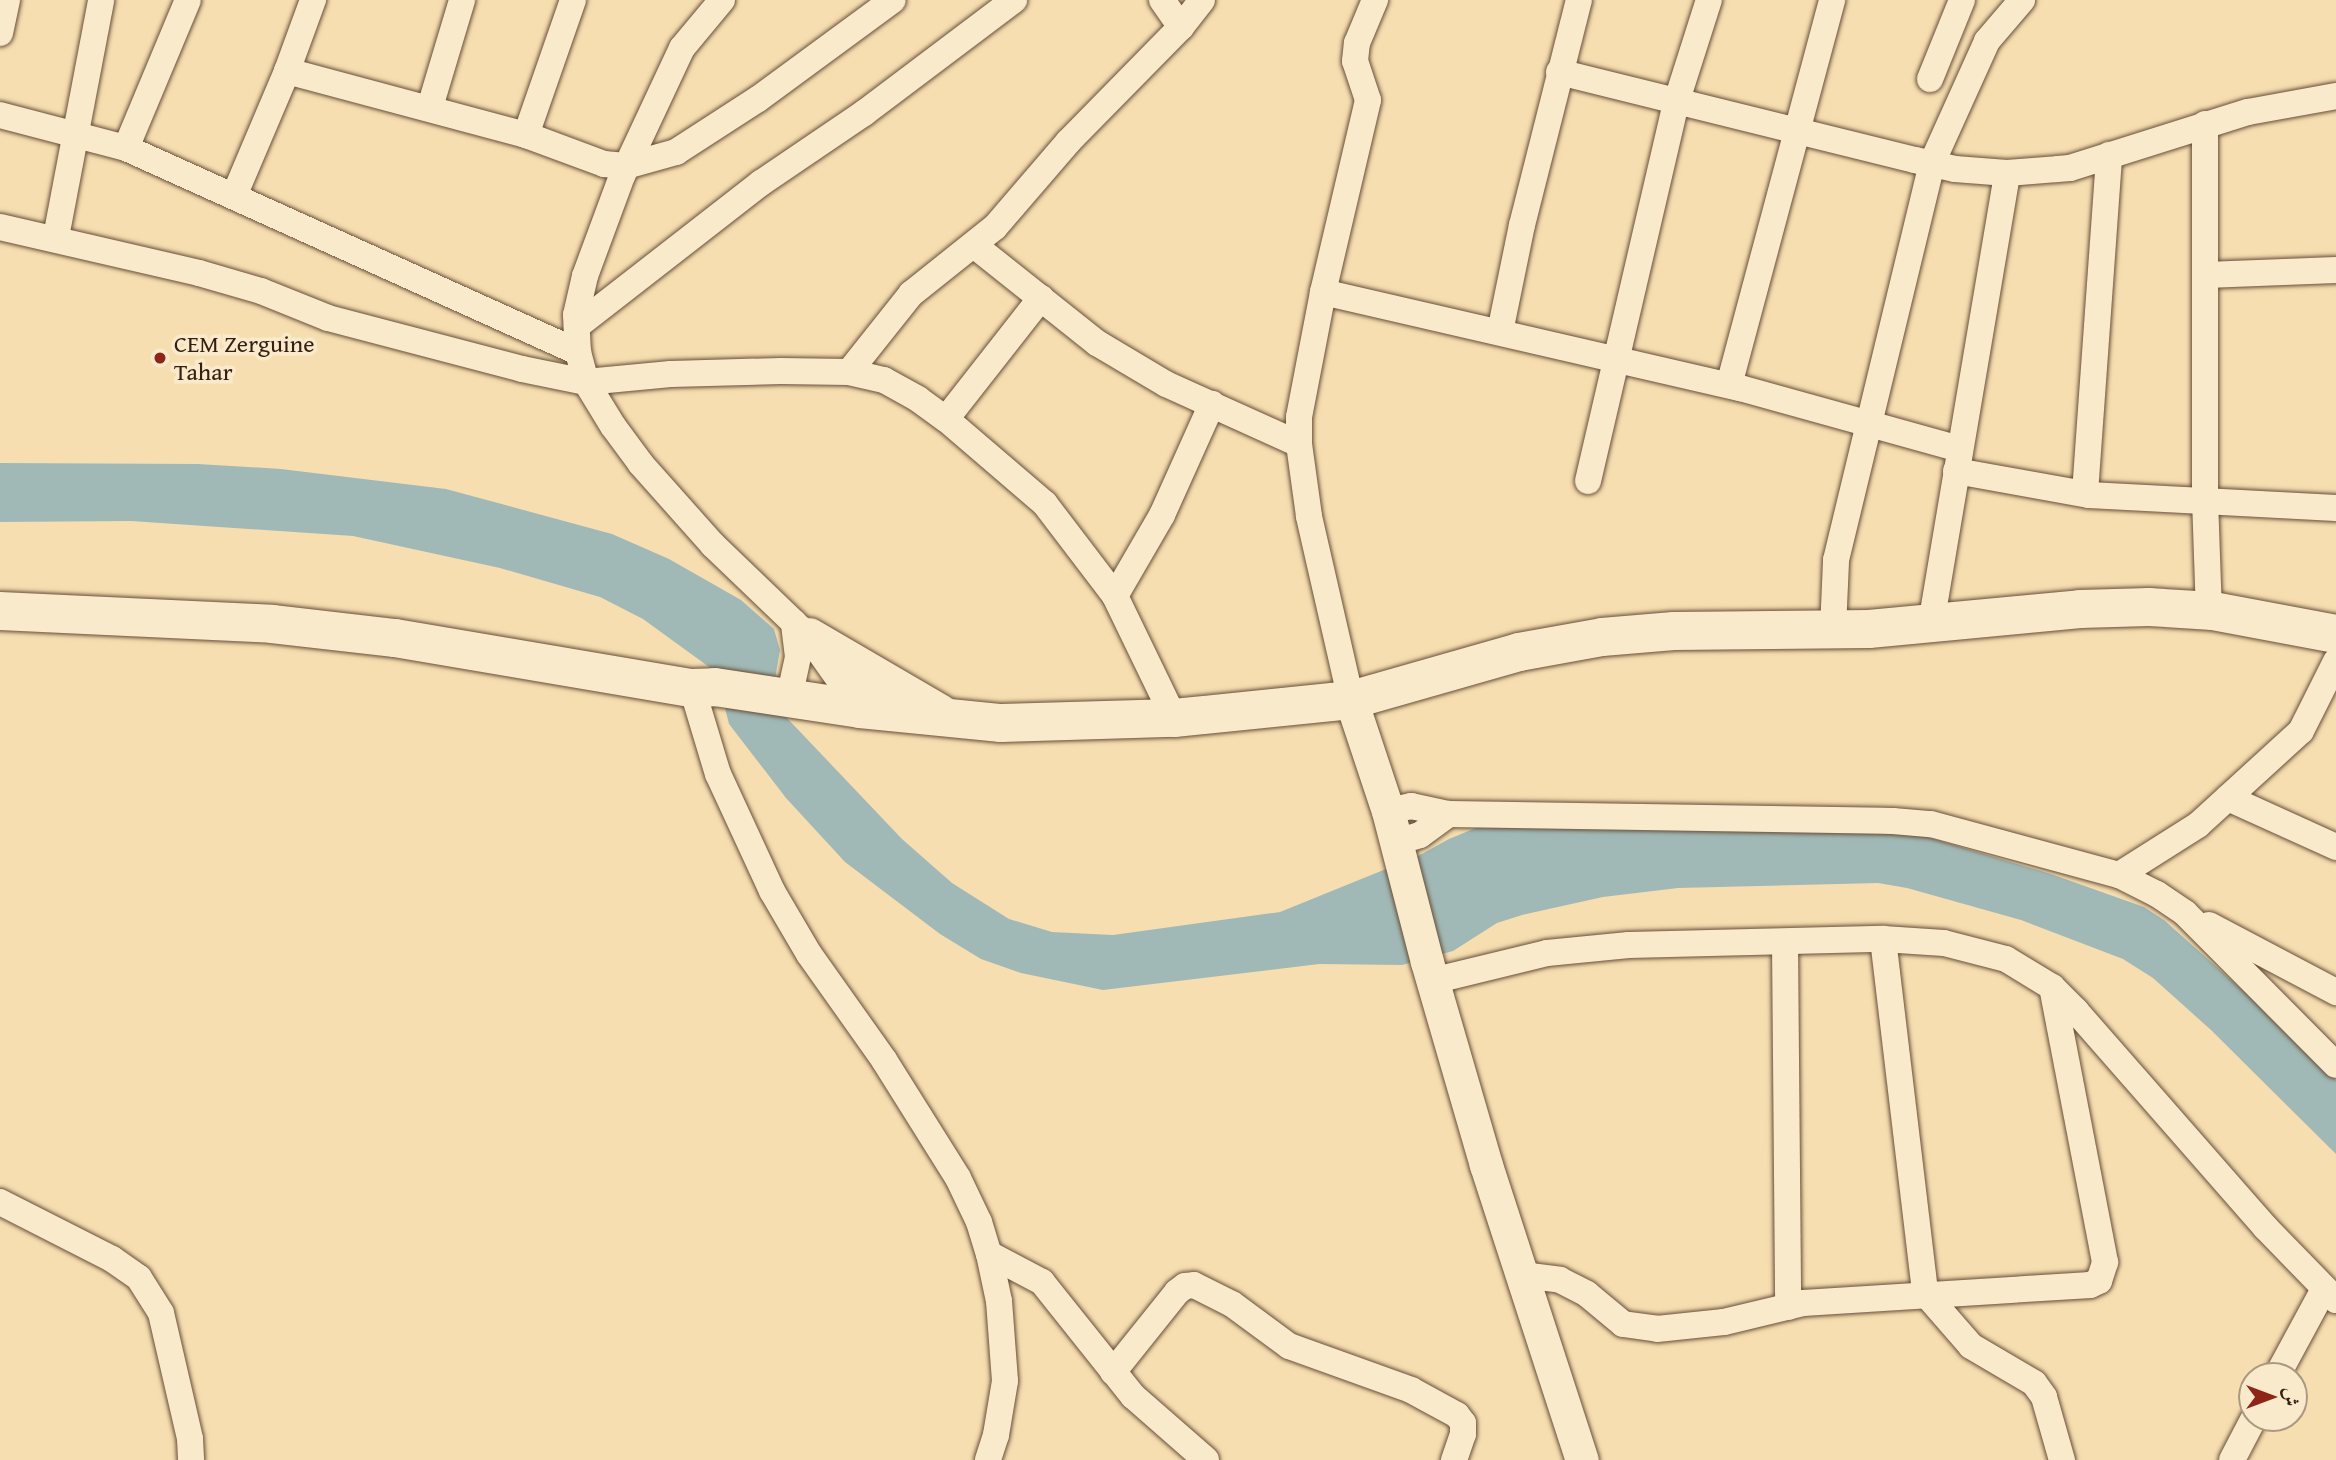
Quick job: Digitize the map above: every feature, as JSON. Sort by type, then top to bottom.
[{"type":"main road","points":[[0,611],[272,624],[395,638],[704,688],[949,720],[1001,723],[1174,718],[1352,700],[1519,652],[1602,637],[1674,631],[1833,630],[1931,624],[2080,609],[2149,607],[2209,611],[2336,634]]},
{"type":"main road","points":[[801,630],[949,720]]},
{"type":"street","points":[[0,33],[7,0]]},
{"type":"street","points":[[56,237],[78,135],[101,0]]},
{"type":"street","points":[[126,148],[188,0]]},
{"type":"street","points":[[234,196],[287,71],[313,0]]},
{"type":"street","points":[[430,107],[462,0]]},
{"type":"street","points":[[526,135],[573,0]]},
{"type":"street","points":[[722,0],[682,48],[626,166],[585,276],[577,339],[586,382],[641,464],[713,545],[801,630],[860,709]]},
{"type":"street","points":[[287,71],[430,107],[526,135],[604,164],[626,166],[676,152],[758,99],[893,0]]},
{"type":"street","points":[[577,339],[761,183],[864,113],[1014,0]]},
{"type":"street","points":[[1162,0],[1181,27]]},
{"type":"street","points":[[849,372],[911,294],[936,271],[975,246],[995,227],[1068,142],[1181,27],[1202,0]]},
{"type":"street","points":[[1375,0],[1357,43],[1355,61],[1368,100],[1324,292],[1299,417],[1299,444],[1309,516],[1352,700],[1388,811],[1430,972],[1522,1275],[1582,1460]]},
{"type":"street","points":[[1500,332],[1522,225],[1579,0]]},
{"type":"street","points":[[1588,481],[1677,100],[1709,0]]},
{"type":"street","points":[[1729,385],[1832,0]]},
{"type":"street","points":[[1930,79],[1962,0]]},
{"type":"street","points":[[1833,630],[1836,560],[1932,163],[1987,41],[2022,0]]},
{"type":"street","points":[[1559,72],[1955,169],[2007,173],[2070,168],[2205,124],[2278,105],[2336,96]]},
{"type":"street","points":[[0,115],[126,148],[577,339]]},
{"type":"street","points":[[2205,124],[2209,611]]},
{"type":"street","points":[[2085,492],[2109,155]]},
{"type":"street","points":[[1931,624],[2007,173]]},
{"type":"street","points":[[0,227],[56,237],[200,273],[261,292],[328,318],[431,346],[586,382],[671,374],[849,372],[884,380],[946,419],[1031,489],[1080,547],[1115,596],[1174,718]]},
{"type":"street","points":[[975,246],[1097,343],[1167,384],[1299,444]]},
{"type":"street","points":[[2206,275],[2336,270]]},
{"type":"street","points":[[1324,292],[1729,385],[1870,426],[1958,460],[2085,492],[2336,508]]},
{"type":"street","points":[[946,419],[1041,298]]},
{"type":"street","points":[[1115,596],[1162,515],[1212,404]]},
{"type":"street","points":[[787,698],[798,657],[801,630]]},
{"type":"street","points":[[2119,875],[2198,825],[2301,731],[2336,661]]},
{"type":"street","points":[[704,688],[718,774],[772,891],[809,954],[884,1060],[958,1178],[989,1254],[999,1301],[1005,1381],[996,1435],[988,1460]]},
{"type":"street","points":[[2228,798],[2336,847]]},
{"type":"street","points":[[1388,811],[1411,806],[1449,814],[1893,821],[1931,824],[2119,875],[2157,894],[2185,913],[2336,992]]},
{"type":"street","points":[[1398,851],[1449,814]]},
{"type":"street","points":[[2185,913],[2336,1065]]},
{"type":"street","points":[[1430,972],[1547,953],[1629,945],[1882,939],[1971,948],[2006,959],[2052,987],[2110,1045],[2265,1227],[2330,1295],[2286,1362]]},
{"type":"street","points":[[1882,939],[1925,1293],[1971,1346],[2034,1384],[2044,1397],[2062,1460]]},
{"type":"street","points":[[1785,943],[1788,1307]]},
{"type":"street","points":[[1522,1275],[1560,1280],[1587,1294],[1623,1324],[1639,1328],[1724,1322],[1788,1307],[1925,1293],[2090,1285],[2099,1281],[2105,1262],[2052,987]]},
{"type":"street","points":[[0,1202],[112,1259],[139,1279],[161,1313],[190,1438],[191,1460]]},
{"type":"street","points":[[989,1254],[1042,1282],[1133,1396],[1206,1460]]},
{"type":"street","points":[[1113,1372],[1177,1292],[1185,1286],[1194,1285],[1232,1304],[1289,1346],[1411,1390],[1457,1415],[1463,1423],[1463,1434],[1454,1460]]},
{"type":"street","points":[[2232,1460],[2247,1432]]},
{"type":"water","points":[[0,463],[198,464],[281,469],[446,489],[612,534],[669,559],[741,600],[774,629],[780,650],[775,679],[787,718],[902,839],[952,883],[1009,919],[1052,932],[1113,935],[1280,912],[1418,856],[1449,839],[1488,823],[1910,832],[2051,874],[2144,907],[2164,920],[2296,1038],[2336,1080],[2336,1154],[2211,1030],[2153,978],[2123,959],[2021,920],[1907,888],[1878,883],[1678,888],[1603,897],[1497,923],[1453,951],[1402,965],[1319,964],[1103,990],[1021,973],[981,959],[940,934],[845,862],[786,798],[729,724],[716,672],[643,619],[600,597],[500,568],[353,536],[131,521],[0,522]]},
{"type":"place","name":"CEM Zerguine Tahar","points":[[160,358]]}]
